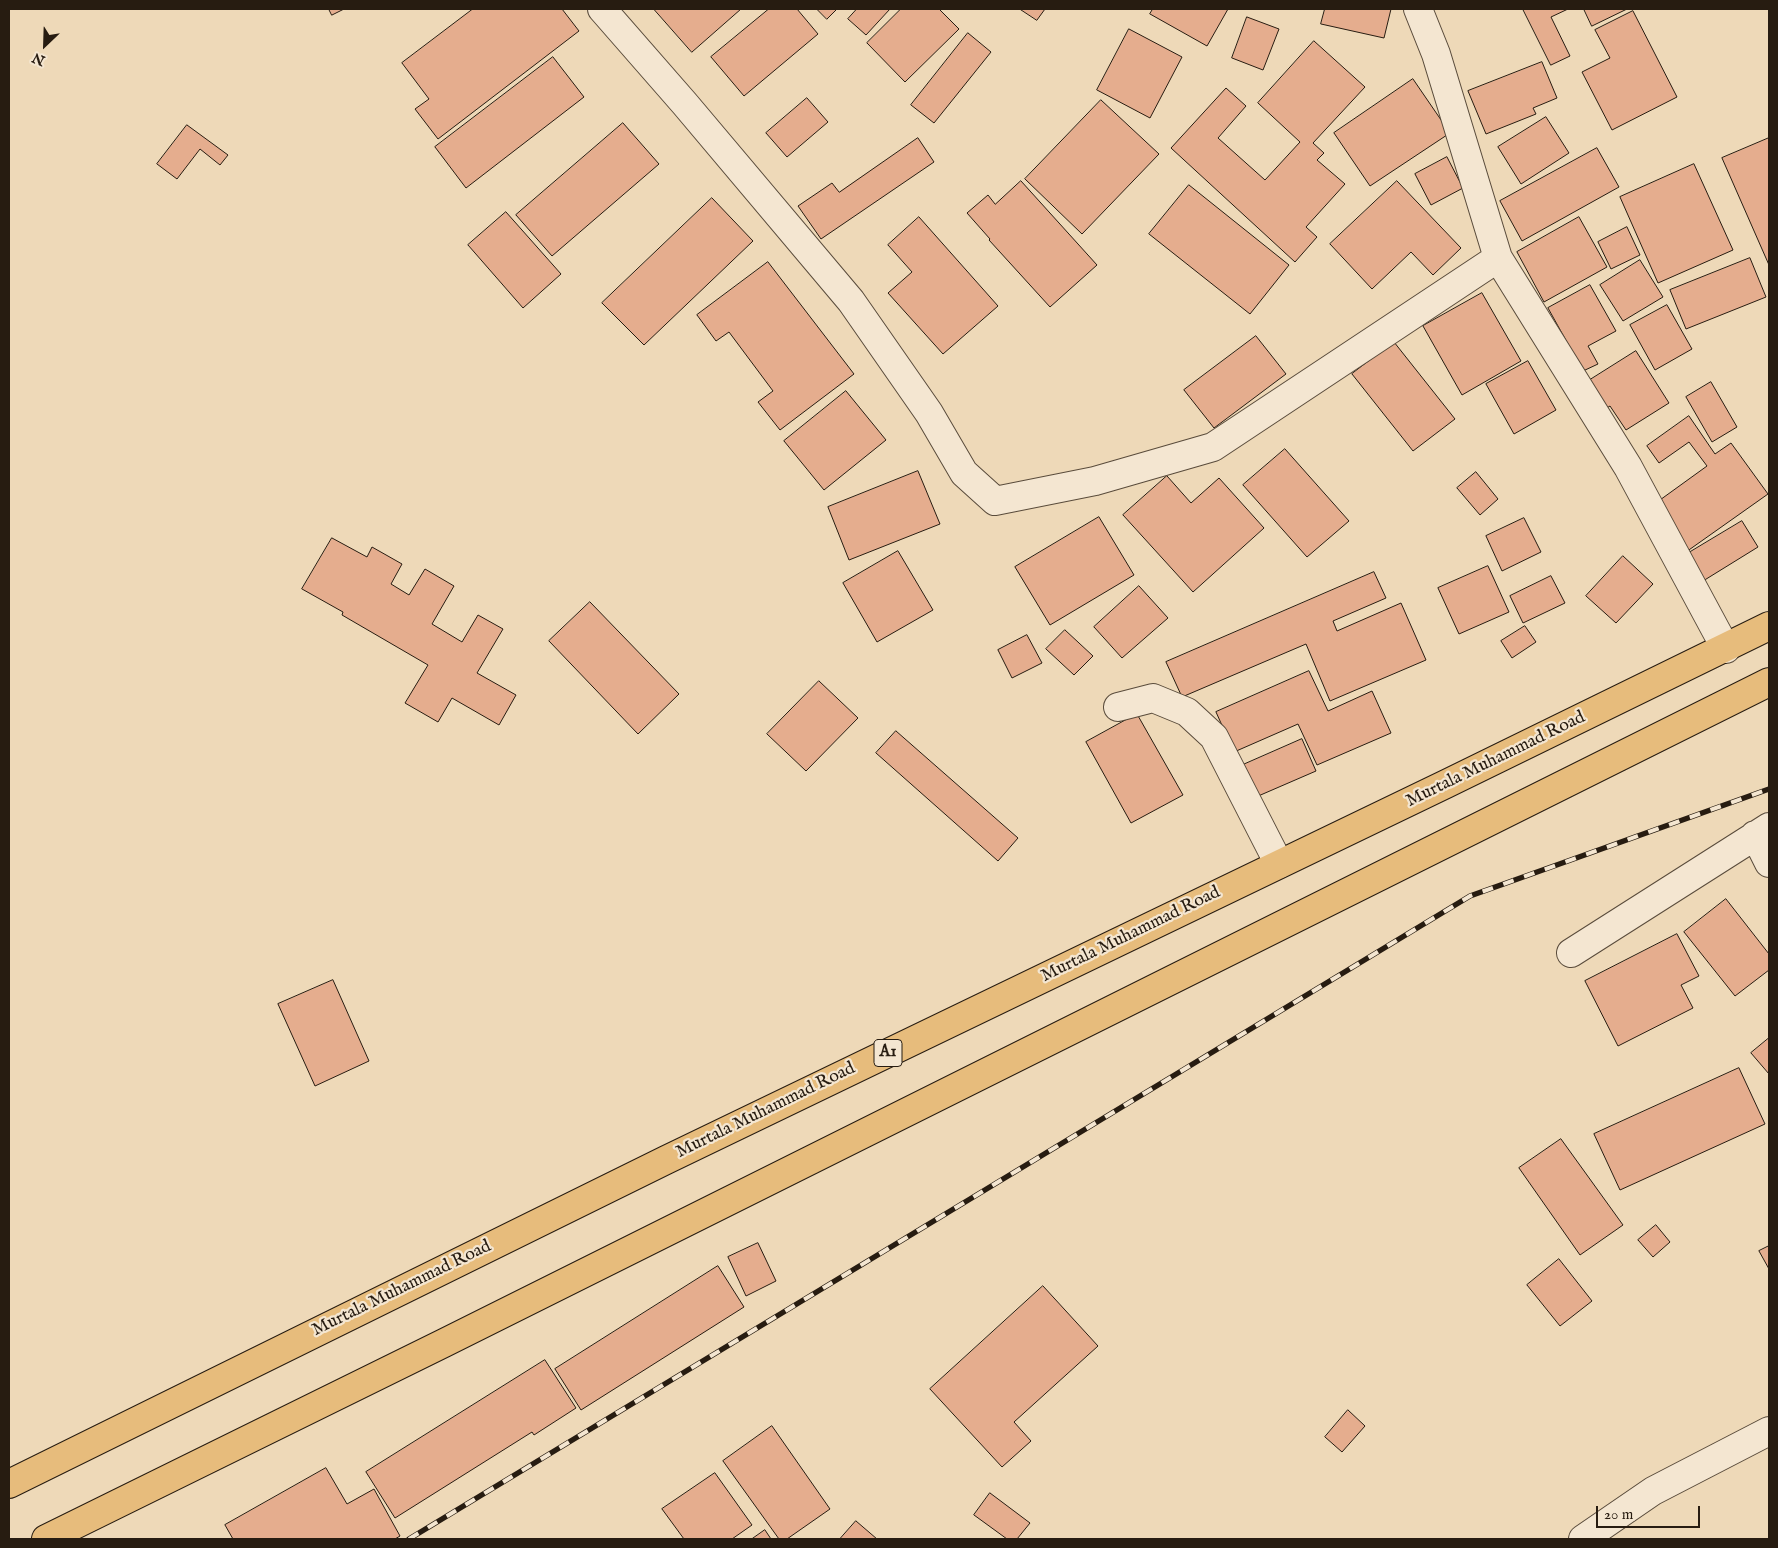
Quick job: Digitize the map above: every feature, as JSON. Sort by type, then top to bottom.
[{"type":"highway","name":"Murtala Muhammad Road","points":[[9,1484],[666,1160],[1726,649],[1769,626]]},
{"type":"highway","points":[[46,1539],[453,1339],[1769,682]]},
{"type":"street","points":[[602,9],[692,112],[851,301],[929,414],[964,473],[994,501],[1095,481],[1213,447],[1498,258]]},
{"type":"street","points":[[1418,9],[1436,54],[1498,258],[1628,467],[1726,649]]},
{"type":"street","points":[[1118,707],[1153,698],[1187,712],[1214,737],[1279,864]]},
{"type":"street","points":[[1571,953],[1762,831],[1769,863]]},
{"type":"street","points":[[1583,1539],[1653,1491],[1769,1431]]},
{"type":"building","points":[[329,9],[344,9],[332,15]]},
{"type":"building","points":[[473,9],[562,9],[579,31],[438,139],[415,109],[429,99],[402,63]]},
{"type":"building","points":[[654,9],[741,9],[692,52]]},
{"type":"building","points":[[769,9],[797,9],[818,34],[744,96],[711,57]]},
{"type":"building","points":[[817,9],[837,9],[827,19]]},
{"type":"building","points":[[857,9],[890,9],[866,35],[848,19]]},
{"type":"building","points":[[901,9],[939,9],[959,29],[905,82],[867,43]]},
{"type":"building","points":[[1020,9],[1045,9],[1037,20]]},
{"type":"building","points":[[1153,9],[1228,9],[1207,46],[1150,14]]},
{"type":"building","points":[[1325,9],[1391,9],[1384,38],[1321,24]]},
{"type":"building","points":[[1523,9],[1568,9],[1551,17],[1570,56],[1551,65]]},
{"type":"building","points":[[1584,9],[1627,9],[1592,26]]},
{"type":"building","points":[[1633,11],[1677,97],[1612,130],[1582,72],[1610,58],[1595,30]]},
{"type":"building","points":[[1247,17],[1279,29],[1263,70],[1232,58]]},
{"type":"building","points":[[1129,29],[1182,57],[1150,118],[1097,90]]},
{"type":"building","points":[[968,33],[991,52],[934,123],[911,105]]},
{"type":"building","points":[[1314,41],[1365,87],[1313,143],[1324,153],[1317,160],[1345,184],[1306,227],[1317,237],[1295,262],[1171,148],[1226,88],[1246,106],[1218,138],[1265,180],[1300,142],[1258,103]]},
{"type":"building","points":[[553,57],[584,97],[466,188],[435,147]]},
{"type":"building","points":[[1542,62],[1557,98],[1533,108],[1536,114],[1486,134],[1468,91]]},
{"type":"building","points":[[1413,79],[1450,133],[1370,186],[1334,133]]},
{"type":"building","points":[[807,98],[828,122],[787,157],[766,133]]},
{"type":"building","points":[[1101,100],[1159,154],[1082,234],[1025,179]]},
{"type":"building","points":[[1546,117],[1569,153],[1521,184],[1498,147]]},
{"type":"building","points":[[623,123],[659,164],[552,256],[516,215]]},
{"type":"building","points":[[187,125],[228,155],[220,165],[200,149],[177,179],[157,164]]},
{"type":"building","points":[[918,138],[934,162],[821,239],[798,206],[832,183],[839,192]]},
{"type":"building","points":[[1769,138],[1769,265],[1722,158]]},
{"type":"building","points":[[1597,148],[1619,187],[1522,241],[1500,201]]},
{"type":"building","points":[[1447,157],[1463,188],[1431,205],[1415,174]]},
{"type":"building","points":[[1694,164],[1733,250],[1658,283],[1620,197]]},
{"type":"building","points":[[1021,181],[1097,265],[1050,307],[967,213],[988,195],[995,204]]},
{"type":"building","points":[[1397,181],[1461,248],[1433,275],[1411,252],[1372,289],[1330,244]]},
{"type":"building","points":[[1189,185],[1289,265],[1250,314],[1149,234]]},
{"type":"building","points":[[712,198],[753,241],[644,345],[602,303]]},
{"type":"building","points":[[506,212],[561,274],[523,308],[468,245]]},
{"type":"building","points":[[919,217],[998,306],[943,354],[888,293],[912,272],[888,245]]},
{"type":"building","points":[[1579,217],[1607,267],[1544,302],[1517,252]]},
{"type":"building","points":[[1627,227],[1640,255],[1611,269],[1598,242]]},
{"type":"building","points":[[1750,258],[1766,297],[1686,329],[1670,290]]},
{"type":"building","points":[[1640,260],[1663,297],[1623,321],[1600,285]]},
{"type":"building","points":[[768,262],[854,374],[780,430],[758,402],[773,391],[729,332],[716,341],[697,315]]},
{"type":"building","points":[[1590,285],[1616,331],[1588,346],[1598,364],[1583,371],[1548,308]]},
{"type":"building","points":[[1482,293],[1521,361],[1462,395],[1423,326]]},
{"type":"building","points":[[1667,305],[1692,349],[1655,370],[1630,325]]},
{"type":"building","points":[[1256,336],[1286,374],[1214,428],[1184,390]]},
{"type":"building","points":[[1394,342],[1455,419],[1413,451],[1352,374]]},
{"type":"building","points":[[1636,351],[1669,403],[1626,430],[1610,406],[1599,413],[1582,385]]},
{"type":"building","points":[[1528,361],[1556,410],[1514,434],[1486,384]]},
{"type":"building","points":[[1711,382],[1737,427],[1712,442],[1686,397]]},
{"type":"building","points":[[846,391],[886,440],[824,490],[784,441]]},
{"type":"building","points":[[1689,416],[1715,454],[1731,443],[1768,494],[1686,552],[1653,505],[1707,466],[1689,442],[1659,463],[1647,446]]},
{"type":"building","points":[[1285,449],[1349,521],[1307,557],[1243,485]]},
{"type":"building","points":[[918,471],[940,524],[849,560],[828,507]]},
{"type":"building","points":[[1476,472],[1498,499],[1480,515],[1457,488]]},
{"type":"building","points":[[1167,476],[1191,503],[1219,478],[1264,528],[1193,592],[1123,515]]},
{"type":"building","points":[[1099,517],[1134,575],[1050,625],[1015,567]]},
{"type":"building","points":[[1524,518],[1541,552],[1502,571],[1486,536]]},
{"type":"building","points":[[1742,521],[1758,547],[1703,581],[1687,554]]},
{"type":"building","points":[[332,538],[367,557],[372,547],[402,564],[391,584],[409,595],[425,569],[454,586],[432,624],[462,642],[478,615],[503,629],[477,673],[516,695],[499,725],[452,698],[438,722],[405,703],[428,665],[342,615],[343,612],[302,589]]},
{"type":"building","points":[[898,551],[933,610],[877,642],[843,583]]},
{"type":"building","points":[[1623,556],[1653,584],[1616,623],[1586,596]]},
{"type":"building","points":[[1488,566],[1509,612],[1459,634],[1438,588]]},
{"type":"building","points":[[1374,572],[1386,598],[1333,621],[1337,631],[1401,603],[1426,660],[1330,701],[1306,644],[1182,697],[1166,662]]},
{"type":"building","points":[[1551,576],[1565,603],[1523,623],[1510,596]]},
{"type":"building","points":[[1139,586],[1168,618],[1122,658],[1094,627]]},
{"type":"building","points":[[590,602],[679,694],[638,734],[549,641]]},
{"type":"building","points":[[1525,626],[1536,642],[1512,658],[1501,641]]},
{"type":"building","points":[[1065,630],[1093,656],[1074,675],[1046,649]]},
{"type":"building","points":[[1027,635],[1042,663],[1012,678],[998,650]]},
{"type":"building","points":[[1309,671],[1328,711],[1372,691],[1391,733],[1317,765],[1298,724],[1234,752],[1216,712]]},
{"type":"building","points":[[819,681],[858,718],[806,771],[767,734]]},
{"type":"building","points":[[1137,714],[1183,795],[1131,823],[1086,742]]},
{"type":"building","points":[[896,731],[1018,838],[998,861],[876,753]]},
{"type":"building","points":[[1302,739],[1316,771],[1249,800],[1236,768]]},
{"type":"building","points":[[1726,899],[1769,954],[1769,970],[1735,996],[1684,932]]},
{"type":"building","points":[[1677,934],[1699,976],[1681,985],[1693,1008],[1618,1046],[1585,981]]},
{"type":"building","points":[[333,980],[369,1061],[315,1086],[278,1004]]},
{"type":"building","points":[[1769,1038],[1769,1074],[1751,1053]]},
{"type":"building","points":[[1739,1068],[1765,1124],[1620,1190],[1594,1134]]},
{"type":"building","points":[[1561,1139],[1623,1225],[1580,1255],[1519,1168]]},
{"type":"building","points":[[1656,1225],[1670,1242],[1653,1257],[1638,1240]]},
{"type":"building","points":[[758,1243],[776,1281],[746,1296],[728,1257]]},
{"type":"building","points":[[1769,1246],[1769,1269],[1759,1251]]},
{"type":"building","points":[[1559,1259],[1592,1301],[1560,1326],[1527,1285]]},
{"type":"building","points":[[718,1266],[744,1307],[581,1410],[555,1369]]},
{"type":"building","points":[[1043,1286],[1098,1346],[1014,1422],[1031,1441],[1002,1467],[930,1389]]},
{"type":"building","points":[[545,1360],[576,1408],[534,1435],[532,1432],[395,1518],[366,1472]]},
{"type":"building","points":[[1348,1410],[1365,1426],[1342,1452],[1325,1437]]},
{"type":"building","points":[[772,1426],[830,1509],[787,1539],[779,1539],[723,1461]]},
{"type":"building","points":[[326,1468],[347,1504],[374,1489],[400,1536],[395,1539],[233,1539],[225,1525]]},
{"type":"building","points":[[715,1473],[752,1525],[732,1539],[684,1539],[662,1509]]},
{"type":"building","points":[[990,1493],[1030,1523],[1017,1539],[1007,1539],[974,1515]]},
{"type":"building","points":[[856,1521],[877,1539],[840,1539]]},
{"type":"building","points":[[765,1530],[771,1539],[752,1539]]},
{"type":"railway","points":[[409,1539],[1470,896],[1769,789]]}]
